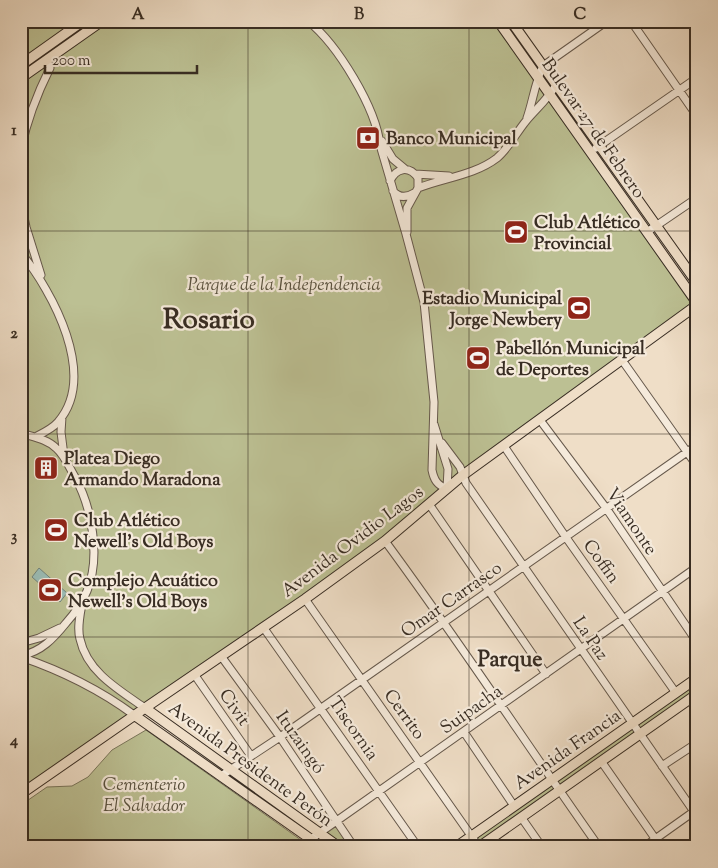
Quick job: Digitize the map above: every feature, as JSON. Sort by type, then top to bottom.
[{"type":"main road","points":[[21,65],[83,21]]},
{"type":"main road","points":[[21,78],[102,21]]},
{"type":"main road","name":"Bulevar 27 de Febrero","points":[[498,21],[697,304]]},
{"type":"main road","name":"Bulevar 27 de Febrero","points":[[511,21],[697,283]]},
{"type":"main road","name":"Avenida Ovidio Lagos","points":[[21,794],[305,599],[385,541],[463,475],[697,304]]},
{"type":"main road","name":"Avenida Francia","points":[[456,847],[697,678]]},
{"type":"main road","name":"Avenida Francia","points":[[479,847],[697,694]]},
{"type":"main road","name":"Avenida Presidente Perón","points":[[144,708],[339,847]]},
{"type":"main road","name":"Avenida Presidente Perón","points":[[134,715],[322,847]]},
{"type":"street","points":[[308,21],[328,41],[354,80],[387,152],[405,169],[415,174],[452,176]]},
{"type":"street","points":[[525,123],[542,66],[607,21]]},
{"type":"street","points":[[630,21],[697,116]]},
{"type":"street","points":[[21,149],[29,117],[50,68],[48,59]]},
{"type":"street","points":[[591,152],[697,78]]},
{"type":"street","points":[[392,191],[401,197],[408,197],[416,191],[452,176],[473,172],[498,157],[556,85]]},
{"type":"street","points":[[379,136],[392,191],[406,234],[424,302],[434,402],[432,470],[438,484],[447,488],[448,469],[434,424]]},
{"type":"street","points":[[390,182],[398,170],[405,169]]},
{"type":"street","points":[[406,234],[407,208],[416,191],[418,178],[415,174]]},
{"type":"street","points":[[647,232],[697,198]]},
{"type":"street","points":[[21,203],[27,230],[45,287],[68,336],[73,388],[57,424],[35,437]]},
{"type":"street","points":[[21,253],[45,287]]},
{"type":"street","points":[[622,360],[697,466]]},
{"type":"street","points":[[62,416],[61,432],[64,457]]},
{"type":"street","name":"Viamonte","points":[[540,420],[606,508],[697,642]]},
{"type":"street","points":[[21,434],[48,442],[56,448],[64,457],[79,485],[90,517],[93,544],[92,571],[83,601],[79,638],[87,657],[98,672],[144,708]]},
{"type":"street","name":"La Paz","points":[[436,434],[460,468],[466,483],[525,566],[632,724],[696,813]]},
{"type":"street","name":"Omar Carrasco","points":[[221,776],[280,737],[697,445]]},
{"type":"street","name":"Coffin","points":[[504,446],[676,693]]},
{"type":"street","points":[[429,504],[546,674]]},
{"type":"street","points":[[385,541],[444,621],[500,706],[599,847]]},
{"type":"street","name":"Suipacha","points":[[310,839],[337,822],[697,567]]},
{"type":"street","name":"Cerrito","points":[[305,599],[479,847]]},
{"type":"street","points":[[21,657],[39,650],[53,638],[83,601]]},
{"type":"street","points":[[21,643],[52,633],[66,624]]},
{"type":"street","name":"Tiscornia","points":[[263,627],[418,847]]},
{"type":"street","name":"Ituzaingó","points":[[221,656],[280,737],[354,847]]},
{"type":"street","points":[[21,657],[80,681],[102,693],[134,715]]},
{"type":"street","name":"Civit","points":[[194,674],[251,756]]},
{"type":"street","points":[[464,732],[514,806]]},
{"type":"street","points":[[662,766],[697,743]]},
{"type":"street","points":[[601,761],[661,847]]},
{"type":"street","points":[[644,847],[696,813]]},
{"type":"street","points":[[521,817],[542,847]]},
{"type":"street","points":[[583,847],[594,840]]},
{"type":"green space","name":"Parque de la Independencia","points":[[21,21],[498,21],[697,303],[540,420],[385,541],[21,794]]},
{"type":"green space","points":[[697,678],[697,694],[479,847],[456,847]]},
{"type":"green space","name":"Cementerio El Salvador","points":[[146,730],[301,840],[291,847],[21,847],[21,805],[47,787],[72,786],[88,777],[112,750]]},
{"type":"green space","points":[[336,825],[352,847],[343,847],[325,832]]},
{"type":"water","points":[[39,568],[67,593],[60,602],[32,577]]},
{"type":"place","name":"Banco Municipal","points":[[368,138]]},
{"type":"place","name":"Club Atlético Provincial","points":[[516,232]]},
{"type":"place","name":"Estadio Municipal Jorge Newbery","points":[[579,308]]},
{"type":"place","name":"Pabellón Municipal de Deportes","points":[[478,358]]},
{"type":"place","name":"Platea Diego Armando Maradona","points":[[46,468]]},
{"type":"place","name":"Club Atlético Newell's Old Boys","points":[[56,530]]},
{"type":"place","name":"Complejo Acuático Newell's Old Boys","points":[[50,590]]},
{"type":"district","name":"Rosario","points":[[209,318]]},
{"type":"district","name":"Parque","points":[[510,658]]}]
